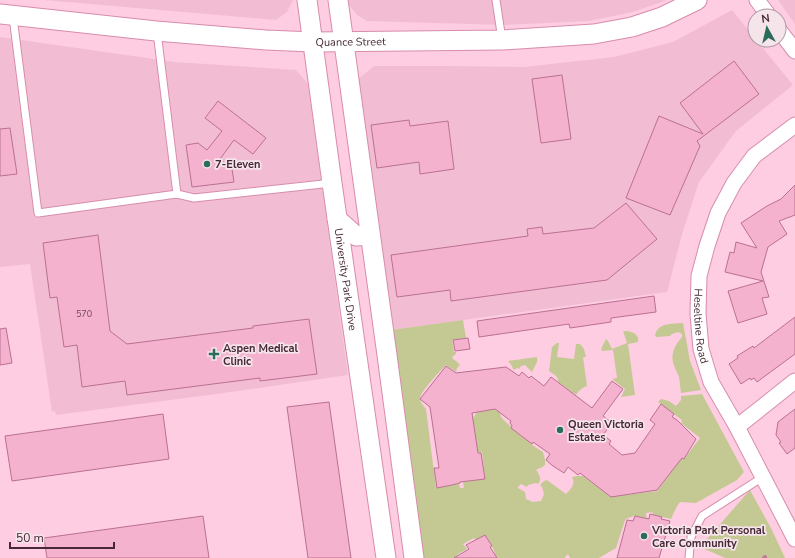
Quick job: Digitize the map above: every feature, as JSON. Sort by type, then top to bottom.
[{"type":"street","name":"University Park Drive","points":[[307,0],[386,558]]},
{"type":"street","points":[[338,0],[414,558]]},
{"type":"street","name":"Quance Street","points":[[6,15],[156,31],[266,40],[343,42],[502,40],[594,34],[632,27],[662,17],[697,0]]},
{"type":"street","points":[[787,41],[795,52]]},
{"type":"street","name":"Heseltine Road","points":[[795,125],[754,156],[734,183],[718,212],[699,276],[698,314],[701,349],[711,382],[737,427],[795,539]]},
{"type":"street","points":[[337,219],[356,236],[370,235]]},
{"type":"street","points":[[737,427],[795,381]]},
{"type":"lane","points":[[496,0],[502,40]]},
{"type":"lane","points":[[6,15],[38,213],[177,194],[194,198],[332,183]]},
{"type":"lane","points":[[156,31],[177,194]]},
{"type":"lane","points":[[689,558],[691,537],[702,516],[763,477]]},
{"type":"shaded area","points":[[44,0],[293,0],[287,12],[276,20]]},
{"type":"shaded area","points":[[348,0],[667,0],[633,12],[589,21],[505,25],[367,21],[357,15],[349,5]]},
{"type":"shaded area","points":[[778,0],[795,0],[795,24],[787,13],[787,8],[784,8]]},
{"type":"shaded area","points":[[732,10],[747,28],[747,48],[763,48],[793,85],[736,131],[699,182],[683,231],[667,292],[391,330],[357,80],[374,66],[524,67],[614,57],[673,42]]},
{"type":"shaded area","points":[[0,37],[175,62],[296,70],[308,84],[348,375],[56,415],[55,411],[52,412],[30,264],[0,267]]},
{"type":"green space","points":[[463,320],[466,338],[452,340],[454,352],[456,352],[456,354],[452,357],[460,365],[456,372],[446,365],[427,386],[420,398],[426,409],[436,488],[459,484],[460,488],[464,488],[463,482],[485,479],[482,452],[478,452],[473,418],[477,412],[495,409],[500,413],[501,417],[511,428],[543,452],[545,465],[536,470],[540,477],[538,484],[528,485],[527,487],[521,484],[518,487],[525,492],[526,499],[533,502],[541,501],[544,494],[540,485],[547,480],[566,494],[573,484],[572,477],[577,476],[583,476],[611,497],[657,491],[682,458],[684,459],[700,438],[681,423],[682,420],[658,402],[661,399],[669,401],[676,406],[681,400],[681,396],[702,394],[744,472],[737,480],[696,503],[680,502],[671,519],[654,515],[652,512],[646,513],[647,518],[636,516],[628,518],[625,520],[616,548],[599,558],[570,558],[568,554],[565,558],[497,558],[491,543],[485,535],[476,540],[474,538],[463,544],[467,549],[458,554],[455,558],[423,558],[391,330]]},
{"type":"green space","points":[[683,323],[690,361],[701,390],[681,393],[679,377],[673,364],[672,355],[682,337],[682,334],[678,332],[670,336],[655,336],[656,332],[661,326]]},
{"type":"green space","points":[[625,331],[638,337],[638,342],[628,344],[635,395],[621,397],[625,389],[612,379],[617,378],[613,350],[602,351],[601,349],[606,339],[612,349],[627,343],[623,332]]},
{"type":"green space","points":[[559,343],[557,357],[574,359],[576,344],[580,344],[584,349],[586,357],[583,357],[587,386],[581,389],[576,395],[558,382],[557,377],[549,371],[552,347]]},
{"type":"green space","points":[[537,357],[537,362],[532,372],[525,365],[514,370],[508,361]]},
{"type":"green space","points":[[750,490],[772,530],[785,558],[725,558],[700,547]]},
{"type":"building","points":[[734,61],[759,94],[697,141],[700,146],[670,215],[626,198],[659,116],[703,134],[680,103]]},
{"type":"building","points":[[562,75],[571,139],[541,143],[532,79]]},
{"type":"building","points":[[218,101],[266,138],[253,154],[234,140],[220,159],[232,169],[234,182],[192,187],[186,145],[198,143],[207,150],[222,131],[205,118]]},
{"type":"building","points":[[409,120],[410,126],[448,121],[454,169],[420,174],[419,162],[377,168],[371,125]]},
{"type":"building","points":[[10,128],[17,174],[0,176],[0,129]]},
{"type":"building","points":[[795,185],[795,215],[779,221],[787,234],[768,247],[761,272],[769,297],[762,298],[767,314],[738,323],[728,291],[763,281],[725,272],[730,252],[734,253],[736,242],[757,248],[741,223],[767,206],[781,199]]},
{"type":"building","points":[[626,203],[657,239],[607,280],[451,301],[450,290],[397,297],[391,255],[528,236],[527,229],[542,227],[543,234],[594,228]]},
{"type":"building","points":[[98,235],[110,331],[127,344],[253,328],[253,326],[309,319],[317,374],[260,381],[260,378],[127,395],[125,381],[82,387],[77,345],[64,347],[57,297],[50,298],[43,243]]},
{"type":"building","points":[[654,296],[656,312],[611,318],[611,322],[570,328],[569,324],[479,337],[477,321]]},
{"type":"building","points":[[795,317],[795,354],[757,382],[754,378],[751,380],[750,378],[741,384],[729,364],[738,358],[737,356],[753,346],[754,348]]},
{"type":"building","points":[[6,328],[12,363],[0,365],[0,329]]},
{"type":"building","points":[[468,338],[470,349],[455,351],[453,340]]},
{"type":"building","name":"Queen Victoria Estates","points":[[446,366],[456,373],[506,367],[519,376],[522,372],[529,378],[531,376],[544,386],[551,377],[592,408],[612,381],[623,389],[603,416],[612,423],[603,435],[611,441],[609,444],[622,455],[635,453],[655,424],[650,420],[661,404],[674,414],[672,417],[696,439],[684,459],[682,458],[657,490],[611,497],[580,473],[578,475],[568,467],[564,473],[553,466],[546,460],[550,454],[533,442],[532,444],[511,428],[511,421],[495,409],[472,413],[478,453],[481,453],[485,479],[460,482],[437,488],[434,468],[439,468],[430,407],[420,399]]},
{"type":"building","points":[[329,402],[351,558],[308,558],[287,407]]},
{"type":"building","points":[[795,409],[795,448],[787,454],[779,443],[781,442],[776,435],[778,422]]},
{"type":"building","points":[[163,414],[169,459],[12,481],[5,436]]},
{"type":"building","name":"Victoria Park Personal Care Community","points":[[650,514],[670,521],[659,558],[617,558],[627,520],[633,521],[635,516],[649,519]]},
{"type":"building","points":[[203,516],[209,558],[47,558],[44,538]]},
{"type":"building","points":[[485,535],[497,558],[454,558],[469,549],[466,545]]},
{"type":"place","name":"7-Eleven","points":[[207,164]]},
{"type":"place","name":"Aspen Medical Clinic","points":[[214,354]]},
{"type":"place","name":"Queen Victoria Estates","points":[[560,430]]},
{"type":"place","name":"Victoria Park Personal Care Community","points":[[644,536]]}]
